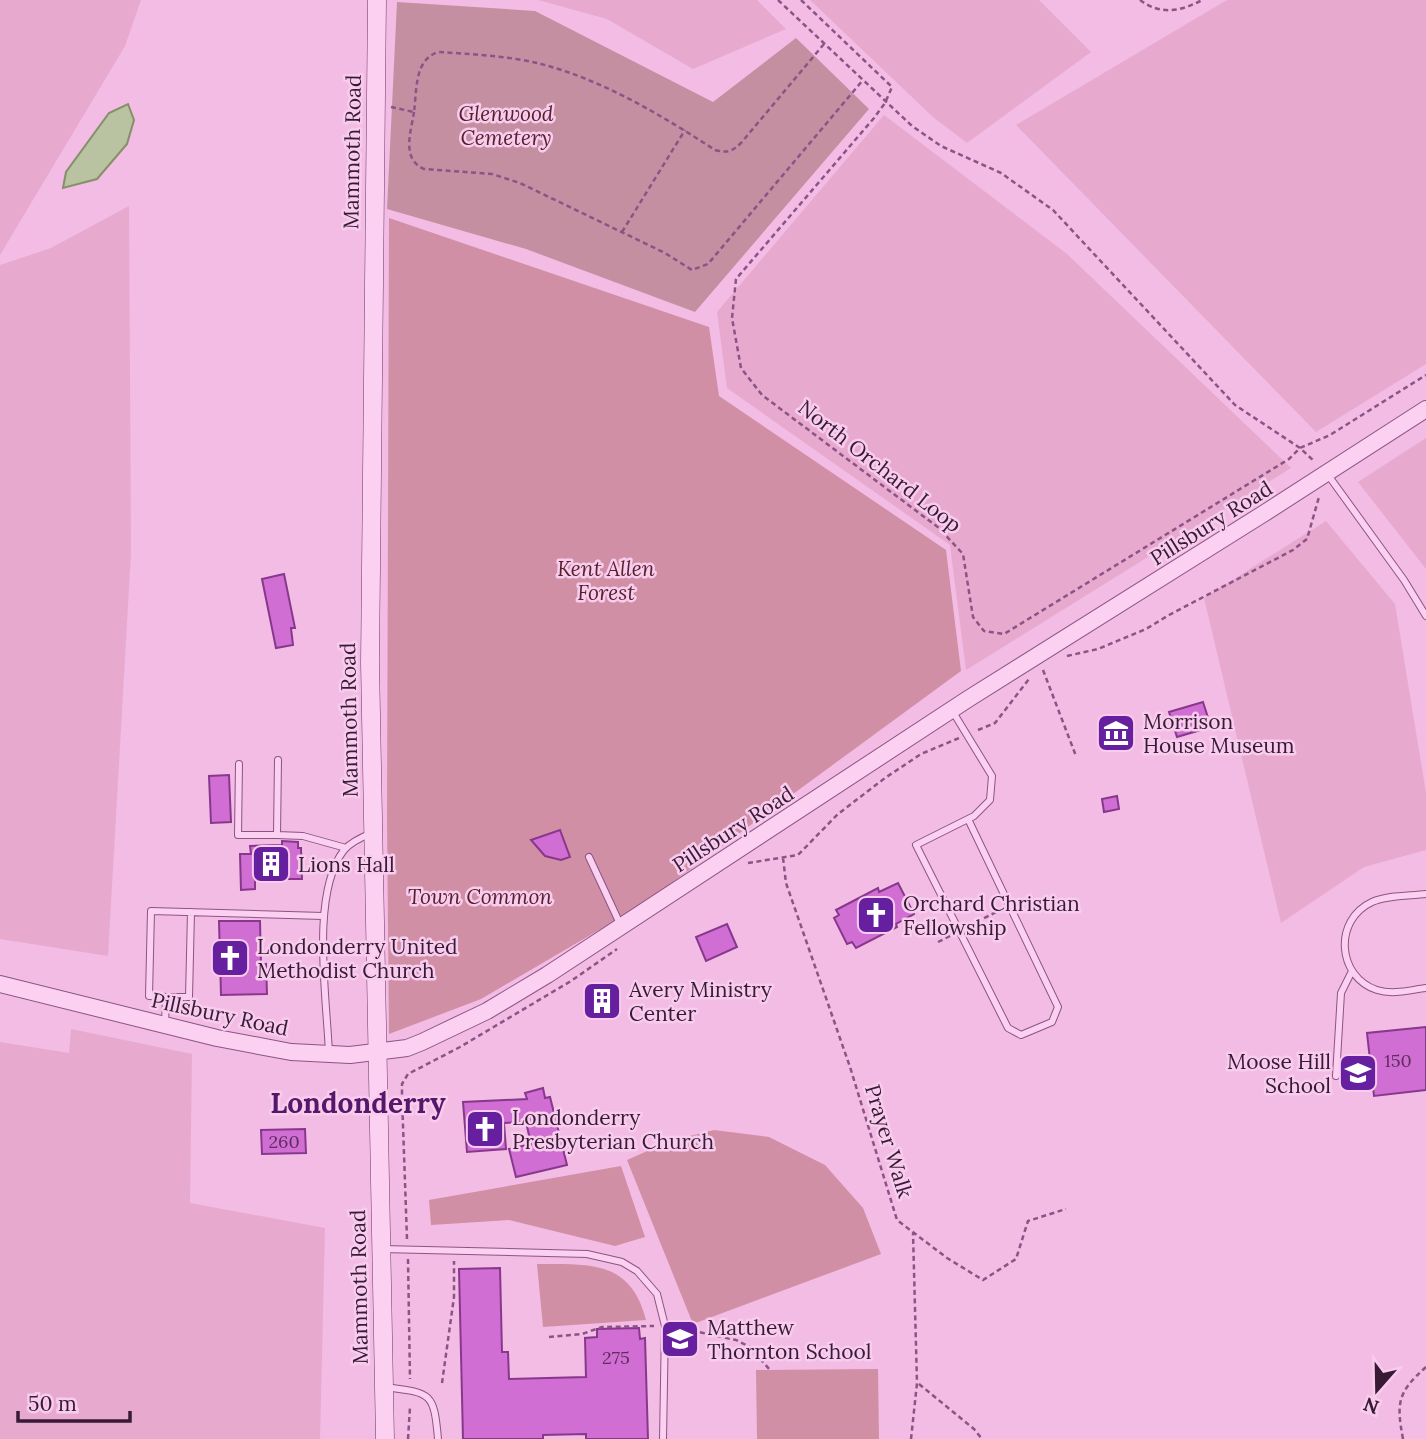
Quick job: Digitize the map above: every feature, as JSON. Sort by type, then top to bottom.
[{"type":"main road","name":"Mammoth Road","points":[[377,0],[370,663],[385,1439]]},
{"type":"street","name":"Pillsbury Road","points":[[0,984],[217,1038],[291,1052],[329,1055],[407,1048],[452,1029],[499,1003],[622,928],[951,710],[1426,409]]},
{"type":"lane","points":[[1327,474],[1404,580],[1426,616]]},
{"type":"lane","points":[[951,710],[992,776],[990,800],[968,819],[916,845],[1008,1028],[1021,1035],[1052,1022],[1058,1007],[968,819]]},
{"type":"lane","points":[[277,835],[278,760]]},
{"type":"lane","points":[[239,764],[238,835],[303,836],[346,848]]},
{"type":"lane","points":[[329,1055],[323,916],[325,895],[336,864],[346,848],[373,832]]},
{"type":"lane","points":[[589,857],[622,928]]},
{"type":"lane","points":[[1426,894],[1378,900],[1357,913],[1348,926],[1344,942],[1346,958],[1352,971],[1368,986],[1382,992],[1426,988]]},
{"type":"lane","points":[[191,912],[189,997],[149,996],[151,911],[191,912],[323,916]]},
{"type":"lane","points":[[1336,1076],[1341,993],[1352,971]]},
{"type":"lane","points":[[165,1025],[166,997]]},
{"type":"lane","points":[[380,1249],[587,1254],[622,1262],[636,1271],[657,1294],[665,1326],[663,1439]]},
{"type":"lane","points":[[384,1387],[420,1393],[431,1400],[435,1409],[438,1439]]},
{"type":"path","points":[[778,0],[912,127],[941,146],[1001,173],[1053,210],[1235,405],[1300,448],[1327,474],[1307,539],[1293,550],[1146,629],[1098,649],[1059,660]]},
{"type":"path","points":[[801,0],[892,88],[885,103]]},
{"type":"path","points":[[1140,0],[1152,9],[1168,12],[1202,0]]},
{"type":"path","points":[[824,44],[734,150],[726,153],[715,150],[628,98],[562,69],[537,62],[438,52],[428,55],[423,63],[414,112],[411,159],[424,169],[492,174],[520,184],[666,253],[692,271],[708,264],[863,80]]},
{"type":"path","name":"North Orchard Loop","points":[[885,103],[736,279],[732,318],[736,343],[741,368],[762,394],[940,528],[963,554],[972,618],[984,631],[1004,634],[1289,459],[1300,448],[1330,435],[1426,375]]},
{"type":"path","points":[[374,104],[414,112]]},
{"type":"path","points":[[622,232],[685,130]]},
{"type":"path","points":[[744,865],[754,860],[798,855],[838,814],[885,778],[921,754],[995,723],[1030,678],[1051,665]]},
{"type":"path","points":[[1043,670],[1076,756]]},
{"type":"path","name":"Prayer Walk","points":[[783,858],[786,883],[850,1067],[897,1220],[947,1258],[983,1280],[1016,1259],[1028,1221],[1066,1209]]},
{"type":"path","points":[[967,927],[1009,905]]},
{"type":"path","points":[[938,942],[953,934]]},
{"type":"path","points":[[410,1379],[402,1084],[408,1074],[460,1047],[571,981],[621,946]]},
{"type":"path","points":[[911,1439],[917,1383],[913,1232]]},
{"type":"path","points":[[442,1383],[454,1297],[454,1251]]},
{"type":"path","points":[[549,1337],[582,1334],[601,1327],[665,1326],[736,1340],[750,1347],[770,1370]]},
{"type":"path","points":[[1403,1439],[1401,1398],[1404,1389],[1426,1367]]},
{"type":"path","points":[[917,1383],[974,1429],[982,1439]]},
{"type":"path","points":[[408,1439],[410,1407]]},
{"type":"shaded area","points":[[0,0],[141,0],[125,46],[0,255]]},
{"type":"shaded area","points":[[538,0],[757,0],[786,29],[693,69],[607,19]]},
{"type":"shaded area","points":[[810,0],[1039,0],[1091,52],[967,143],[933,117]]},
{"type":"shaded area","points":[[1227,0],[1426,0],[1426,364],[1316,432],[1016,125]]},
{"type":"shaded area","points":[[128,104],[134,120],[127,144],[97,179],[63,188],[66,172],[109,113]]},
{"type":"shaded area","points":[[884,115],[1067,254],[1291,468],[966,670],[950,545],[727,388],[717,312]]},
{"type":"shaded area","points":[[129,206],[131,553],[108,956],[0,939],[0,265],[51,248]]},
{"type":"shaded area","points":[[1426,438],[1426,569],[1358,482]]},
{"type":"shaded area","points":[[1326,521],[1395,604],[1426,793],[1426,850],[1364,867],[1281,923],[1204,598]]},
{"type":"shaded area","points":[[71,1029],[192,1054],[190,1203],[325,1228],[320,1439],[0,1439],[0,1042],[69,1053]]},
{"type":"green space","name":"Glenwood Cemetery","points":[[397,2],[535,11],[713,102],[796,38],[869,109],[695,312],[526,249],[387,209]]},
{"type":"green space","name":"Kent Allen Forest","points":[[389,218],[709,327],[719,396],[946,550],[961,671],[640,906],[481,999],[389,1034],[387,817]]},
{"type":"green space","points":[[714,1130],[769,1137],[825,1165],[863,1208],[881,1254],[693,1324],[627,1160],[670,1141]]},
{"type":"green space","points":[[621,1166],[645,1237],[615,1246],[509,1220],[431,1225],[429,1200]]},
{"type":"green space","points":[[537,1264],[590,1266],[619,1276],[639,1300],[646,1320],[543,1327]]},
{"type":"green space","points":[[878,1369],[879,1439],[757,1439],[756,1370]]},
{"type":"building","points":[[284,574],[295,628],[291,628],[293,645],[276,648],[262,579]]},
{"type":"building","points":[[1203,702],[1211,727],[1177,737],[1169,712]]},
{"type":"building","name":"Morrison House Museum","points":[[1128,720],[1131,742],[1104,745],[1101,724]]},
{"type":"building","points":[[229,775],[231,822],[211,823],[209,776]]},
{"type":"building","points":[[1117,796],[1119,809],[1104,812],[1102,799]]},
{"type":"building","points":[[560,830],[570,857],[561,860],[545,856],[531,840]]},
{"type":"building","name":"Lions Hall","points":[[282,841],[298,842],[298,848],[301,848],[302,879],[283,879],[283,874],[255,875],[255,889],[241,890],[240,854],[251,854],[250,846],[282,845]]},
{"type":"building","name":"Orchard Christian Fellowship","points":[[898,883],[914,914],[896,924],[897,927],[856,948],[852,942],[847,944],[834,918],[839,915],[836,910],[878,888],[879,892]]},
{"type":"building","name":"Londonderry United Methodist Church","points":[[219,921],[260,921],[261,965],[266,964],[267,994],[221,995]]},
{"type":"building","points":[[727,924],[737,947],[706,961],[696,937]]},
{"type":"building","name":"Avery Ministry Center","points":[[609,988],[617,1005],[595,1014],[588,997]]},
{"type":"building","points":[[1426,1027],[1426,1090],[1374,1096],[1367,1033]]},
{"type":"building","name":"Londonderry Presbyterian Church","points":[[543,1088],[545,1098],[550,1097],[567,1165],[516,1177],[509,1149],[531,1144],[526,1122],[504,1123],[506,1149],[467,1152],[463,1102],[527,1099],[525,1093]]},
{"type":"building","points":[[305,1129],[306,1153],[262,1154],[261,1130]]},
{"type":"building","points":[[500,1268],[502,1352],[508,1352],[509,1379],[586,1377],[585,1338],[597,1337],[597,1329],[639,1328],[640,1339],[645,1338],[648,1439],[586,1439],[586,1434],[543,1435],[543,1439],[463,1439],[459,1269]]},
{"type":"place","name":"Morrison House Museum","points":[[1116,733]]},
{"type":"place","name":"Lions Hall","points":[[271,864]]},
{"type":"place","name":"Orchard Christian Fellowship","points":[[876,915]]},
{"type":"place","name":"Londonderry United Methodist Church","points":[[230,958]]},
{"type":"place","name":"Avery Ministry Center","points":[[602,1001]]},
{"type":"place","name":"Moose Hill School","points":[[1358,1073]]},
{"type":"place","name":"Londonderry Presbyterian Church","points":[[485,1129]]},
{"type":"place","name":"Matthew Thornton School","points":[[680,1339]]},
{"type":"district","name":"Londonderry","points":[[358,1103]]},
{"type":"park label","name":"Town Common","points":[[480,896]]}]
